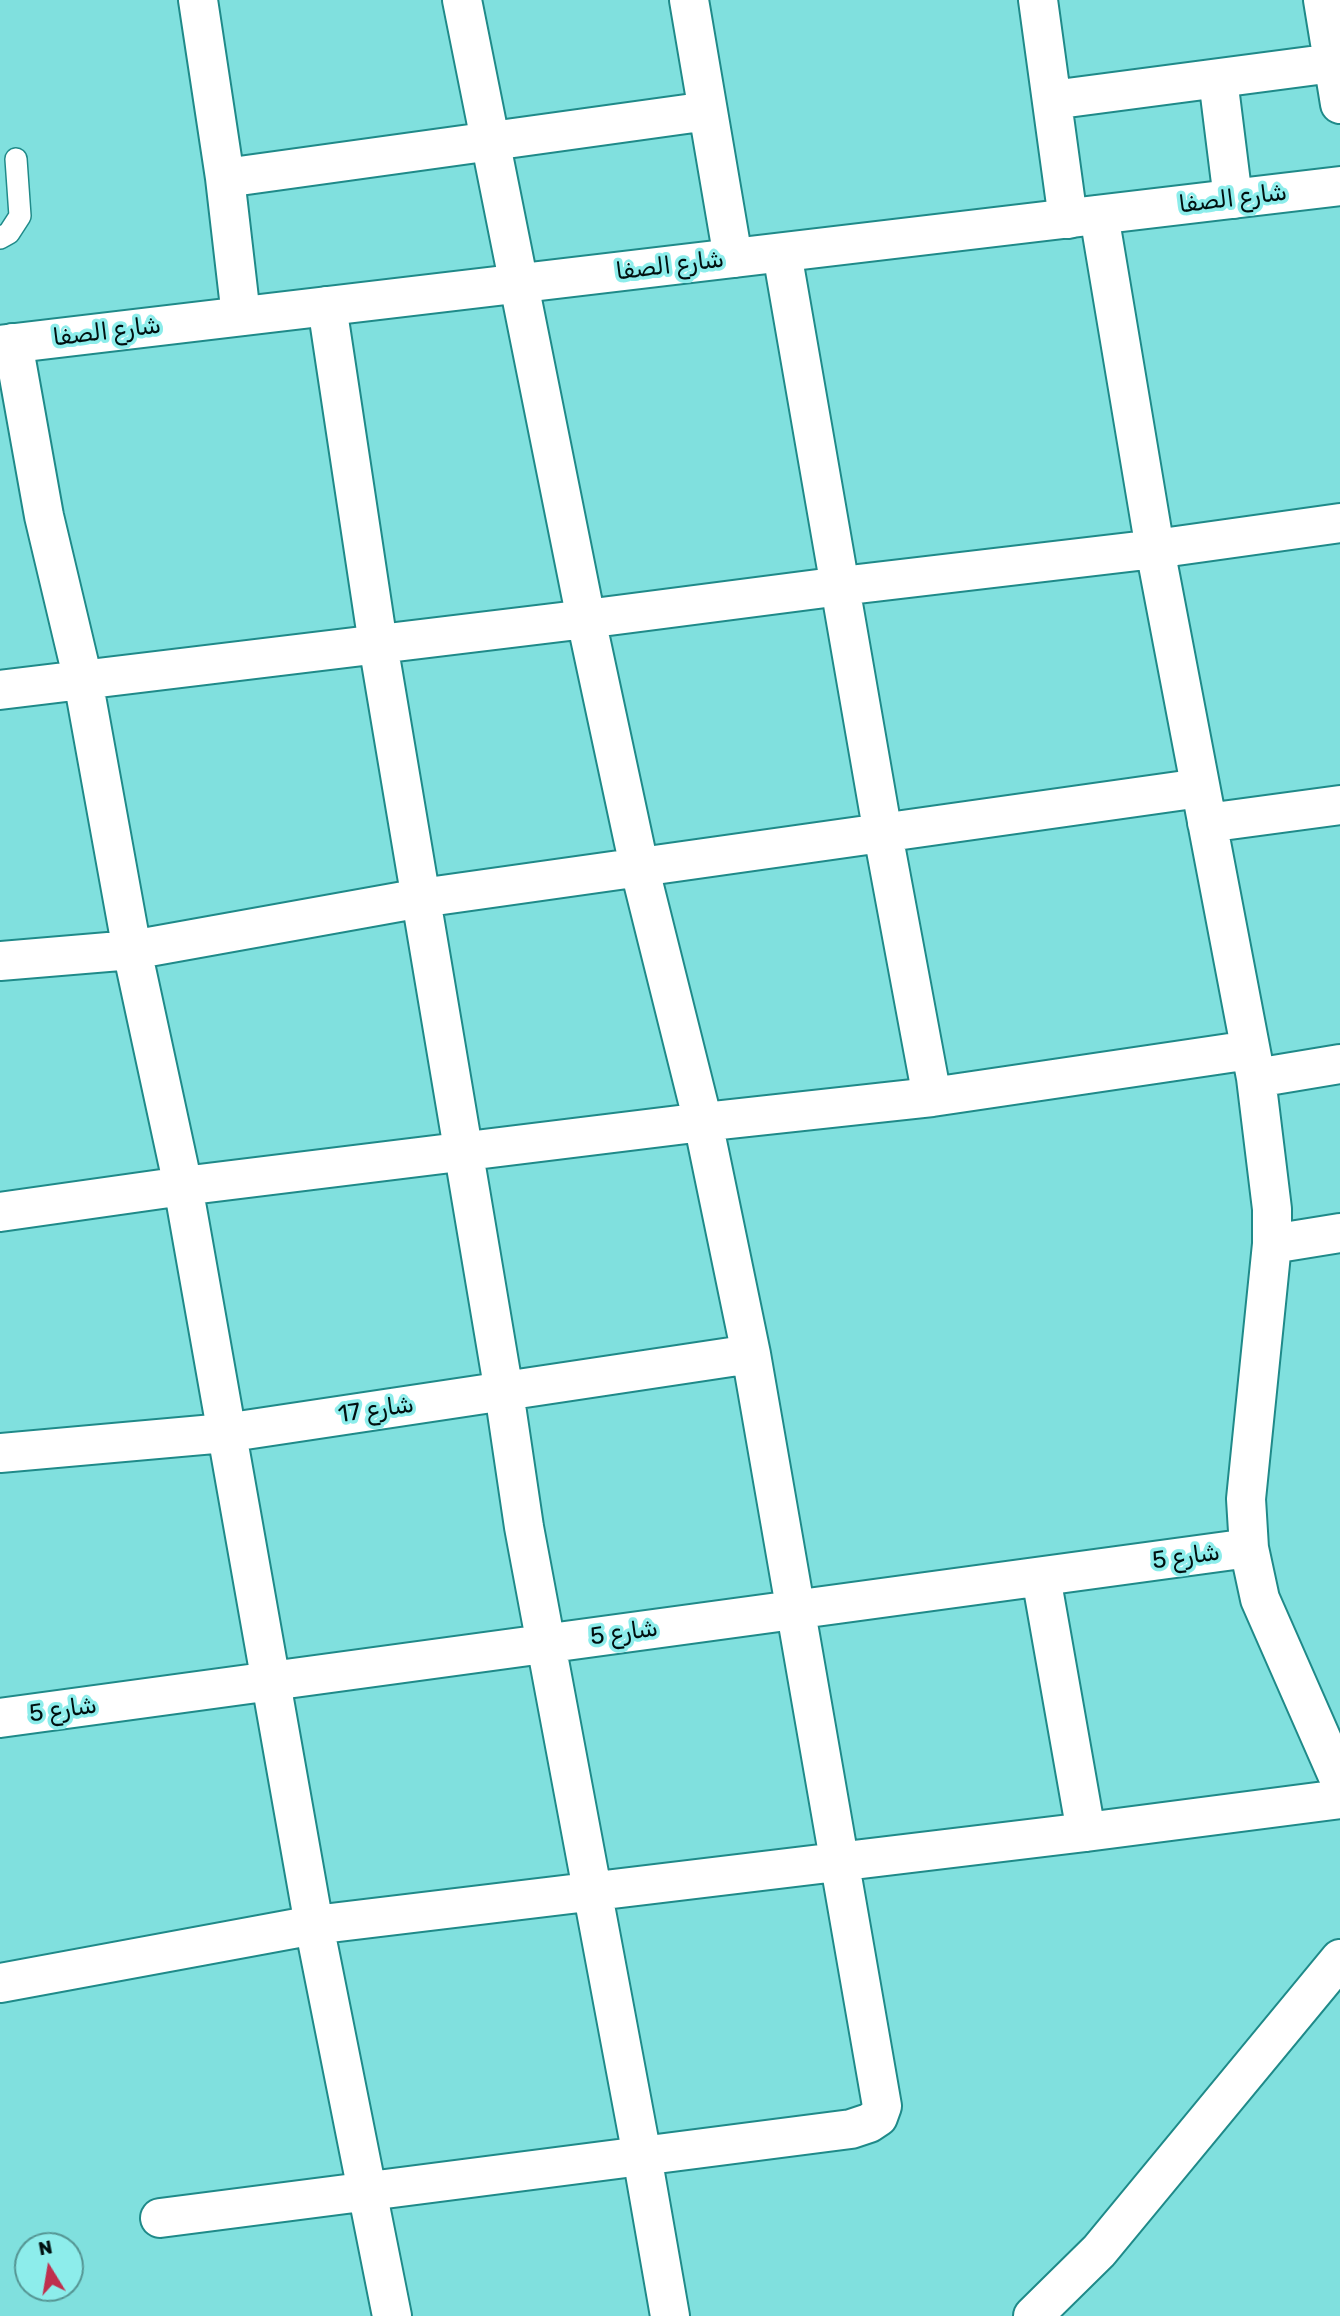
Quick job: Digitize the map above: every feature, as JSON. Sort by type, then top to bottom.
[{"type":"street","points":[[198,0],[225,178],[241,316]]},
{"type":"street","points":[[160,2218],[851,2129],[869,2123],[881,2113],[881,2099],[751,1354],[703,1122],[639,866],[586,619],[462,0]]},
{"type":"street","points":[[689,0],[733,258]]},
{"type":"street","points":[[1038,0],[1052,100],[1083,217],[1155,549],[1253,1064],[1272,1209],[1272,1244],[1246,1499],[1249,1548],[1265,1611],[1340,1781]]},
{"type":"street","points":[[1324,0],[1340,104]]},
{"type":"street","points":[[1052,100],[1333,63]]},
{"type":"street","points":[[1218,79],[1233,199]]},
{"type":"street","points":[[225,178],[708,111]]},
{"type":"street","name":"شارع الصفا","points":[[6,344],[1340,186]]},
{"type":"street","points":[[782,253],[883,834],[932,1097]]},
{"type":"street","points":[[327,306],[378,644],[504,1392],[524,1527],[670,2316]]},
{"type":"street","points":[[6,344],[83,680],[132,950],[183,1186],[314,1925],[392,2316]]},
{"type":"street","points":[[0,690],[1155,549],[1340,523]]},
{"type":"street","points":[[0,961],[132,950],[421,898],[883,834],[1203,806],[1340,805]]},
{"type":"street","points":[[0,1212],[183,1186],[703,1122],[1253,1064],[1340,1064]]},
{"type":"street","points":[[1272,1244],[1340,1233]]},
{"type":"street","name":"شارع 17","points":[[0,1454],[225,1433],[751,1354]]},
{"type":"street","name":"شارع 5","points":[[0,1718],[1249,1548]]},
{"type":"street","points":[[1041,1577],[1086,1832]]},
{"type":"street","points":[[0,1983],[314,1925],[1340,1799]]},
{"type":"street","points":[[1033,2316],[1099,2251],[1340,1959]]},
{"type":"lane","points":[[0,238],[9,233],[20,216],[16,159]]}]
